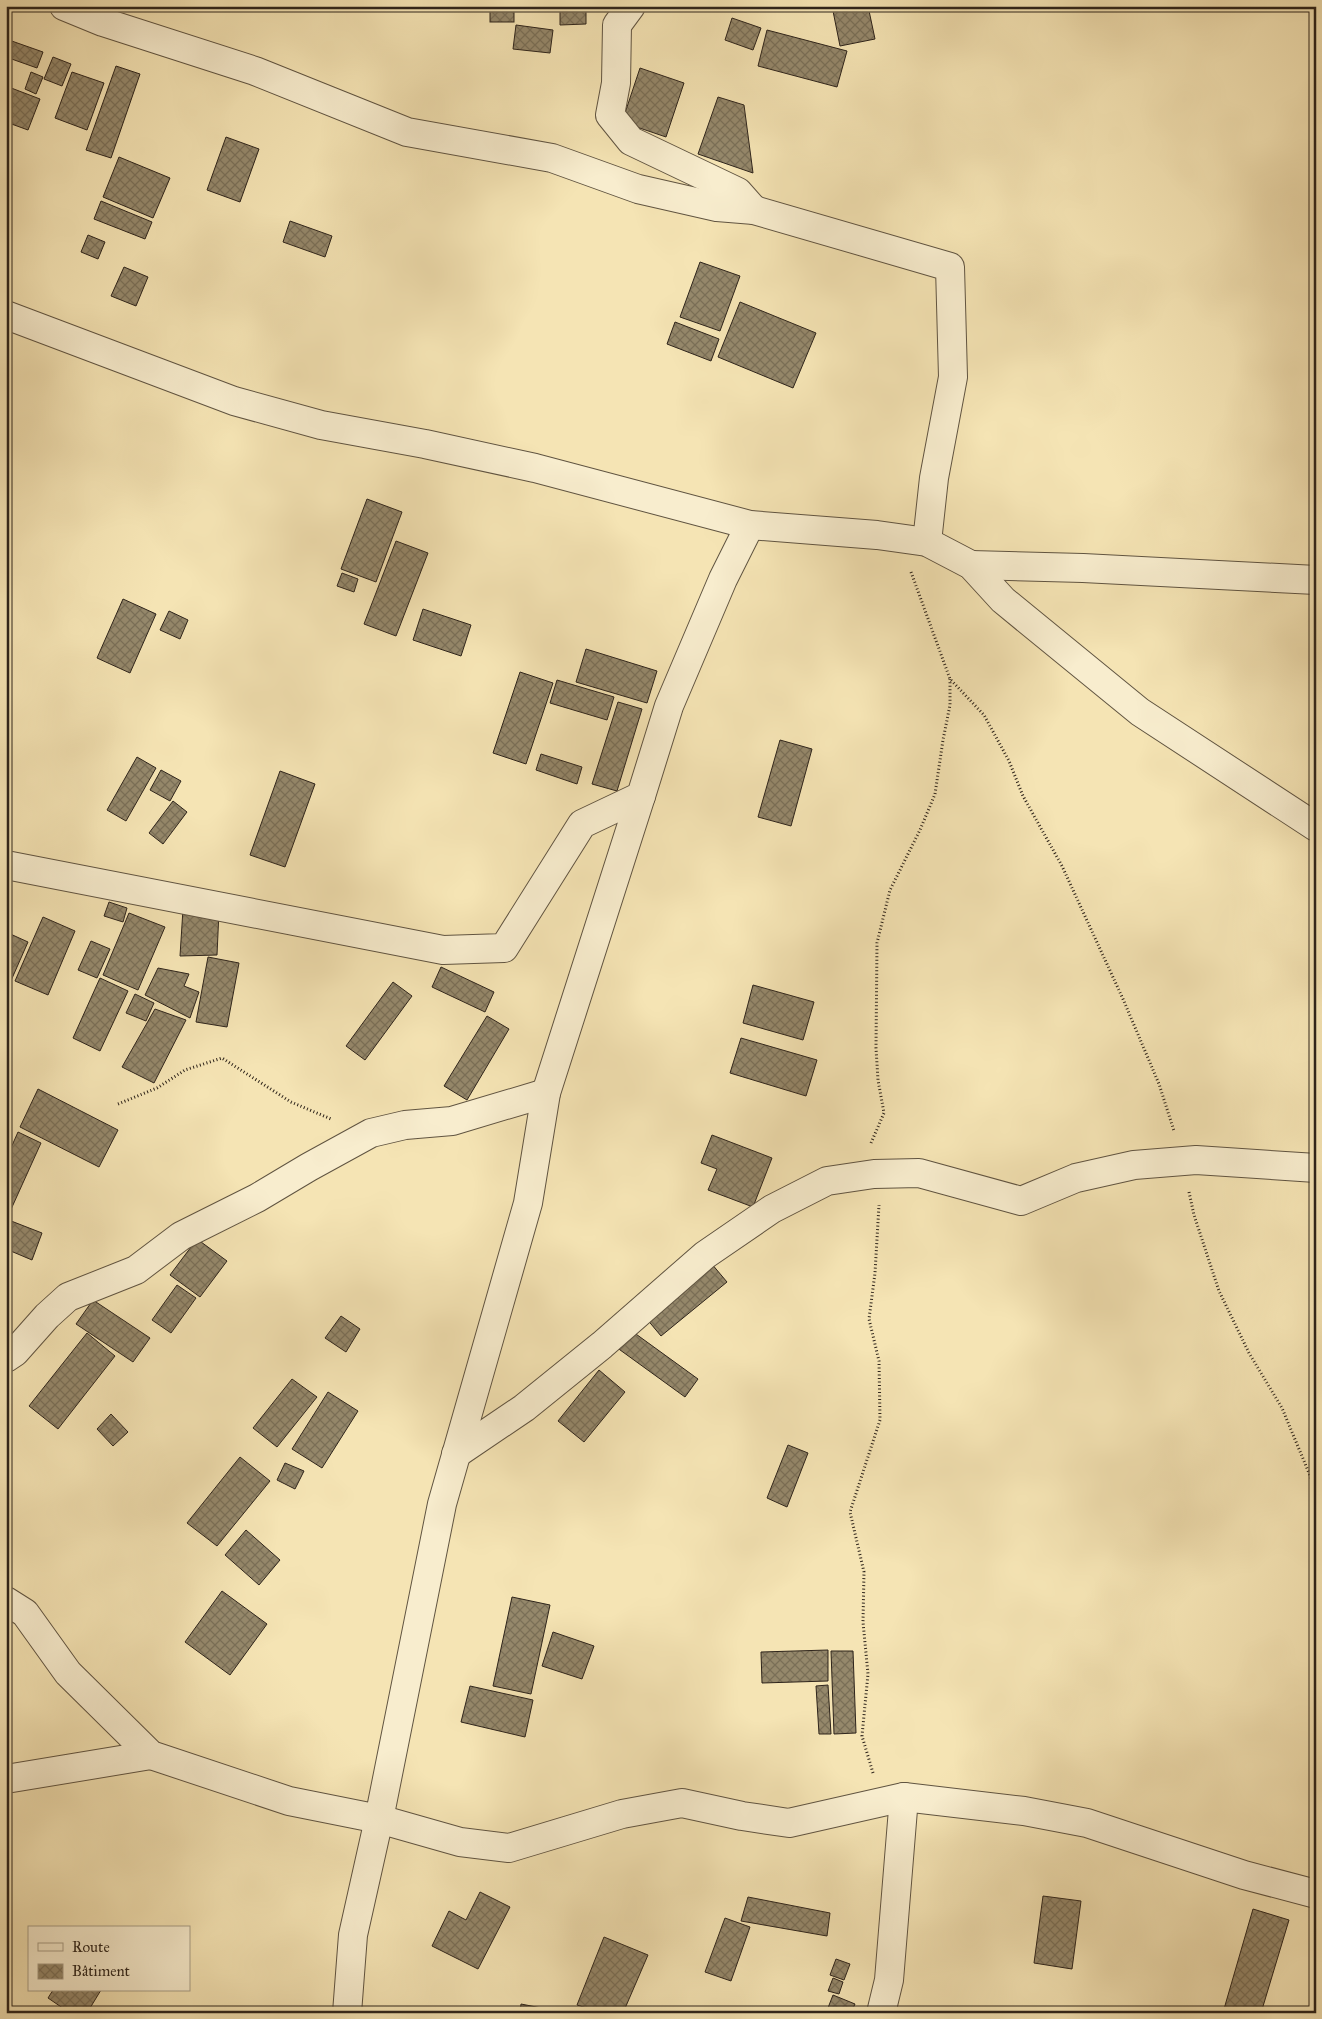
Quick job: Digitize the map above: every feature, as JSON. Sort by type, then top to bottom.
[{"type":"street","points":[[64,6],[103,22],[255,71],[407,132],[552,158],[638,189],[717,207],[754,210],[950,267],[952,377],[934,478],[927,542]]},
{"type":"street","points":[[631,6],[617,25],[616,83],[610,115],[632,141],[738,192],[754,210]]},
{"type":"street","points":[[6,315],[234,401],[321,425],[425,444],[535,468],[750,525],[927,542],[971,565],[1003,600],[1140,712],[1316,827]]},
{"type":"street","points":[[347,2013],[353,1935],[379,1819],[442,1504],[528,1202],[546,1093],[669,706],[723,579],[750,525]]},
{"type":"street","points":[[971,565],[1093,568],[1316,580]]},
{"type":"street","points":[[6,864],[443,950],[504,948],[582,824],[641,796]]},
{"type":"street","points":[[6,1358],[15,1352],[47,1316],[68,1297],[136,1270],[181,1236],[257,1198],[371,1133],[405,1124],[452,1121],[546,1093]]},
{"type":"street","points":[[456,1454],[524,1408],[602,1345],[705,1255],[772,1209],[827,1181],[880,1174],[919,1173],[1021,1201],[1076,1178],[1134,1165],[1196,1160],[1316,1168]]},
{"type":"street","points":[[6,1601],[25,1613],[68,1673],[151,1754],[289,1801],[379,1819],[460,1842],[509,1848],[622,1814],[682,1803],[742,1816],[789,1823],[895,1798],[1024,1810],[1087,1823],[1244,1875],[1316,1894]]},
{"type":"street","points":[[6,1779],[151,1754]]},
{"type":"street","points":[[881,2013],[889,1980],[895,1798]]},
{"type":"path","points":[[895,1798],[870,1767],[862,1736],[868,1674],[863,1622],[864,1572],[850,1512],[880,1420],[879,1361],[869,1319],[875,1273],[880,1174],[870,1145],[884,1113],[878,1080],[876,1048],[877,942],[890,890],[920,830],[935,794],[950,705],[950,679],[923,609],[899,538]]},
{"type":"path","points":[[950,679],[984,714],[1009,761],[1023,796],[1062,866],[1123,999],[1159,1084],[1183,1161],[1194,1215],[1219,1291],[1249,1353],[1282,1408],[1316,1490]]},
{"type":"path","points":[[118,1104],[157,1088],[185,1070],[222,1058],[290,1102],[339,1122]]},
{"type":"building","points":[[490,6],[514,6],[514,22],[490,22]]},
{"type":"building","points":[[560,6],[586,6],[586,24],[560,25]]},
{"type":"building","points":[[832,6],[868,6],[875,39],[840,46]]},
{"type":"building","points":[[732,18],[761,28],[753,50],[725,40]]},
{"type":"building","points":[[516,25],[553,30],[550,53],[513,49]]},
{"type":"building","points":[[767,30],[847,51],[837,87],[758,66]]},
{"type":"building","points":[[6,39],[43,52],[37,68],[6,57]]},
{"type":"building","points":[[53,57],[71,64],[62,86],[44,79]]},
{"type":"building","points":[[116,66],[140,74],[111,158],[86,150]]},
{"type":"building","points":[[640,68],[684,83],[666,137],[622,122]]},
{"type":"building","points":[[31,72],[43,77],[36,94],[25,89]]},
{"type":"building","points":[[72,72],[104,83],[87,130],[55,118]]},
{"type":"building","points":[[6,86],[40,99],[28,130],[6,122]]},
{"type":"building","points":[[718,97],[744,105],[753,173],[698,154]]},
{"type":"building","points":[[226,137],[259,149],[240,202],[207,190]]},
{"type":"building","points":[[119,157],[170,178],[153,218],[103,197]]},
{"type":"building","points":[[101,201],[152,222],[145,239],[94,219]]},
{"type":"building","points":[[290,221],[332,236],[325,257],[283,242]]},
{"type":"building","points":[[88,235],[105,242],[98,259],[81,252]]},
{"type":"building","points":[[700,262],[740,276],[720,331],[680,317]]},
{"type":"building","points":[[124,267],[148,277],[136,306],[111,296]]},
{"type":"building","points":[[740,302],[816,333],[793,388],[718,357]]},
{"type":"building","points":[[675,322],[719,339],[711,361],[667,344]]},
{"type":"building","points":[[367,499],[402,512],[376,582],[341,569]]},
{"type":"building","points":[[396,541],[428,553],[396,636],[364,624]]},
{"type":"building","points":[[342,573],[358,579],[354,592],[337,586]]},
{"type":"building","points":[[123,599],[156,614],[130,673],[97,658]]},
{"type":"building","points":[[423,609],[471,625],[461,656],[413,640]]},
{"type":"building","points":[[169,611],[188,620],[180,639],[160,630]]},
{"type":"building","points":[[586,649],[657,671],[647,703],[576,682]]},
{"type":"building","points":[[520,672],[553,683],[526,764],[493,753]]},
{"type":"building","points":[[557,680],[614,697],[607,720],[550,703]]},
{"type":"building","points":[[618,702],[642,709],[617,791],[592,784]]},
{"type":"building","points":[[780,740],[812,749],[791,826],[758,817]]},
{"type":"building","points":[[541,754],[582,767],[577,784],[536,770]]},
{"type":"building","points":[[137,757],[156,768],[126,821],[107,810]]},
{"type":"building","points":[[161,770],[181,781],[170,801],[150,790]]},
{"type":"building","points":[[280,771],[315,784],[285,867],[250,855]]},
{"type":"building","points":[[173,801],[187,812],[163,844],[149,833]]},
{"type":"building","points":[[109,902],[127,908],[123,922],[104,916]]},
{"type":"building","points":[[183,909],[219,911],[217,955],[180,956]]},
{"type":"building","points":[[129,913],[165,927],[138,990],[103,975]]},
{"type":"building","points":[[43,917],[75,931],[48,995],[15,981]]},
{"type":"building","points":[[6,932],[28,942],[6,992]]},
{"type":"building","points":[[91,941],[110,949],[97,978],[78,970]]},
{"type":"building","points":[[208,957],[239,963],[227,1027],[196,1022]]},
{"type":"building","points":[[441,967],[494,992],[485,1012],[432,987]]},
{"type":"building","points":[[158,968],[189,974],[184,986],[199,992],[190,1018],[145,995]]},
{"type":"building","points":[[100,978],[128,991],[100,1051],[73,1038]]},
{"type":"building","points":[[393,982],[412,996],[365,1060],[346,1046]]},
{"type":"building","points":[[753,985],[814,1002],[803,1040],[743,1023]]},
{"type":"building","points":[[135,994],[154,1003],[146,1021],[126,1013]]},
{"type":"building","points":[[155,1009],[186,1020],[154,1083],[122,1067]]},
{"type":"building","points":[[487,1016],[509,1029],[467,1100],[444,1086]]},
{"type":"building","points":[[741,1038],[817,1060],[806,1096],[730,1073]]},
{"type":"building","points":[[38,1089],[118,1130],[99,1167],[20,1127]]},
{"type":"building","points":[[18,1132],[41,1143],[8,1216],[6,1215],[6,1159]]},
{"type":"building","points":[[712,1135],[772,1158],[753,1207],[708,1190],[717,1169],[701,1163]]},
{"type":"building","points":[[6,1219],[42,1233],[32,1260],[6,1249]]},
{"type":"building","points":[[197,1239],[227,1261],[200,1297],[170,1275]]},
{"type":"building","points":[[711,1263],[727,1282],[661,1336],[646,1318]]},
{"type":"building","points":[[177,1285],[196,1298],[171,1333],[152,1320]]},
{"type":"building","points":[[93,1300],[150,1338],[133,1362],[76,1324]]},
{"type":"building","points":[[341,1316],[360,1329],[346,1352],[325,1338]]},
{"type":"building","points":[[629,1329],[698,1379],[685,1397],[616,1347]]},
{"type":"building","points":[[87,1333],[115,1356],[58,1429],[29,1406]]},
{"type":"building","points":[[599,1370],[625,1392],[584,1442],[558,1421]]},
{"type":"building","points":[[292,1379],[317,1397],[277,1447],[253,1428]]},
{"type":"building","points":[[328,1392],[358,1411],[322,1468],[292,1449]]},
{"type":"building","points":[[111,1414],[128,1432],[113,1446],[97,1429]]},
{"type":"building","points":[[788,1445],[808,1453],[787,1507],[767,1498]]},
{"type":"building","points":[[240,1457],[270,1481],[217,1546],[187,1523]]},
{"type":"building","points":[[285,1463],[304,1471],[295,1489],[277,1480]]},
{"type":"building","points":[[246,1530],[280,1560],[259,1585],[225,1555]]},
{"type":"building","points":[[222,1591],[267,1624],[230,1675],[185,1642]]},
{"type":"building","points":[[512,1597],[550,1605],[531,1694],[493,1686]]},
{"type":"building","points":[[553,1632],[594,1646],[582,1679],[542,1666]]},
{"type":"building","points":[[828,1650],[828,1681],[762,1683],[761,1652]]},
{"type":"building","points":[[831,1651],[853,1651],[856,1733],[834,1734]]},
{"type":"building","points":[[828,1685],[831,1734],[819,1734],[816,1686]]},
{"type":"building","points":[[470,1686],[533,1700],[525,1737],[461,1722]]},
{"type":"building","points":[[480,1892],[510,1907],[478,1969],[432,1946],[449,1911],[466,1920]]},
{"type":"building","points":[[1043,1896],[1081,1901],[1072,1969],[1034,1963]]},
{"type":"building","points":[[748,1897],[830,1913],[827,1936],[741,1921]]},
{"type":"building","points":[[1253,1909],[1289,1920],[1261,2013],[1237,2013],[1224,2009]]},
{"type":"building","points":[[725,1918],[750,1927],[731,1981],[705,1972]]},
{"type":"building","points":[[604,1937],[648,1955],[623,2013],[603,2013],[577,2005]]},
{"type":"building","points":[[836,1959],[850,1964],[844,1980],[830,1975]]},
{"type":"building","points":[[833,1978],[843,1982],[839,1994],[828,1991]]},
{"type":"building","points":[[52,1992],[100,1992],[87,2013],[70,2013],[48,1998]]},
{"type":"building","points":[[833,1995],[855,2004],[851,2013],[826,2013]]},
{"type":"building","points":[[521,2004],[567,2013],[520,2013]]}]
